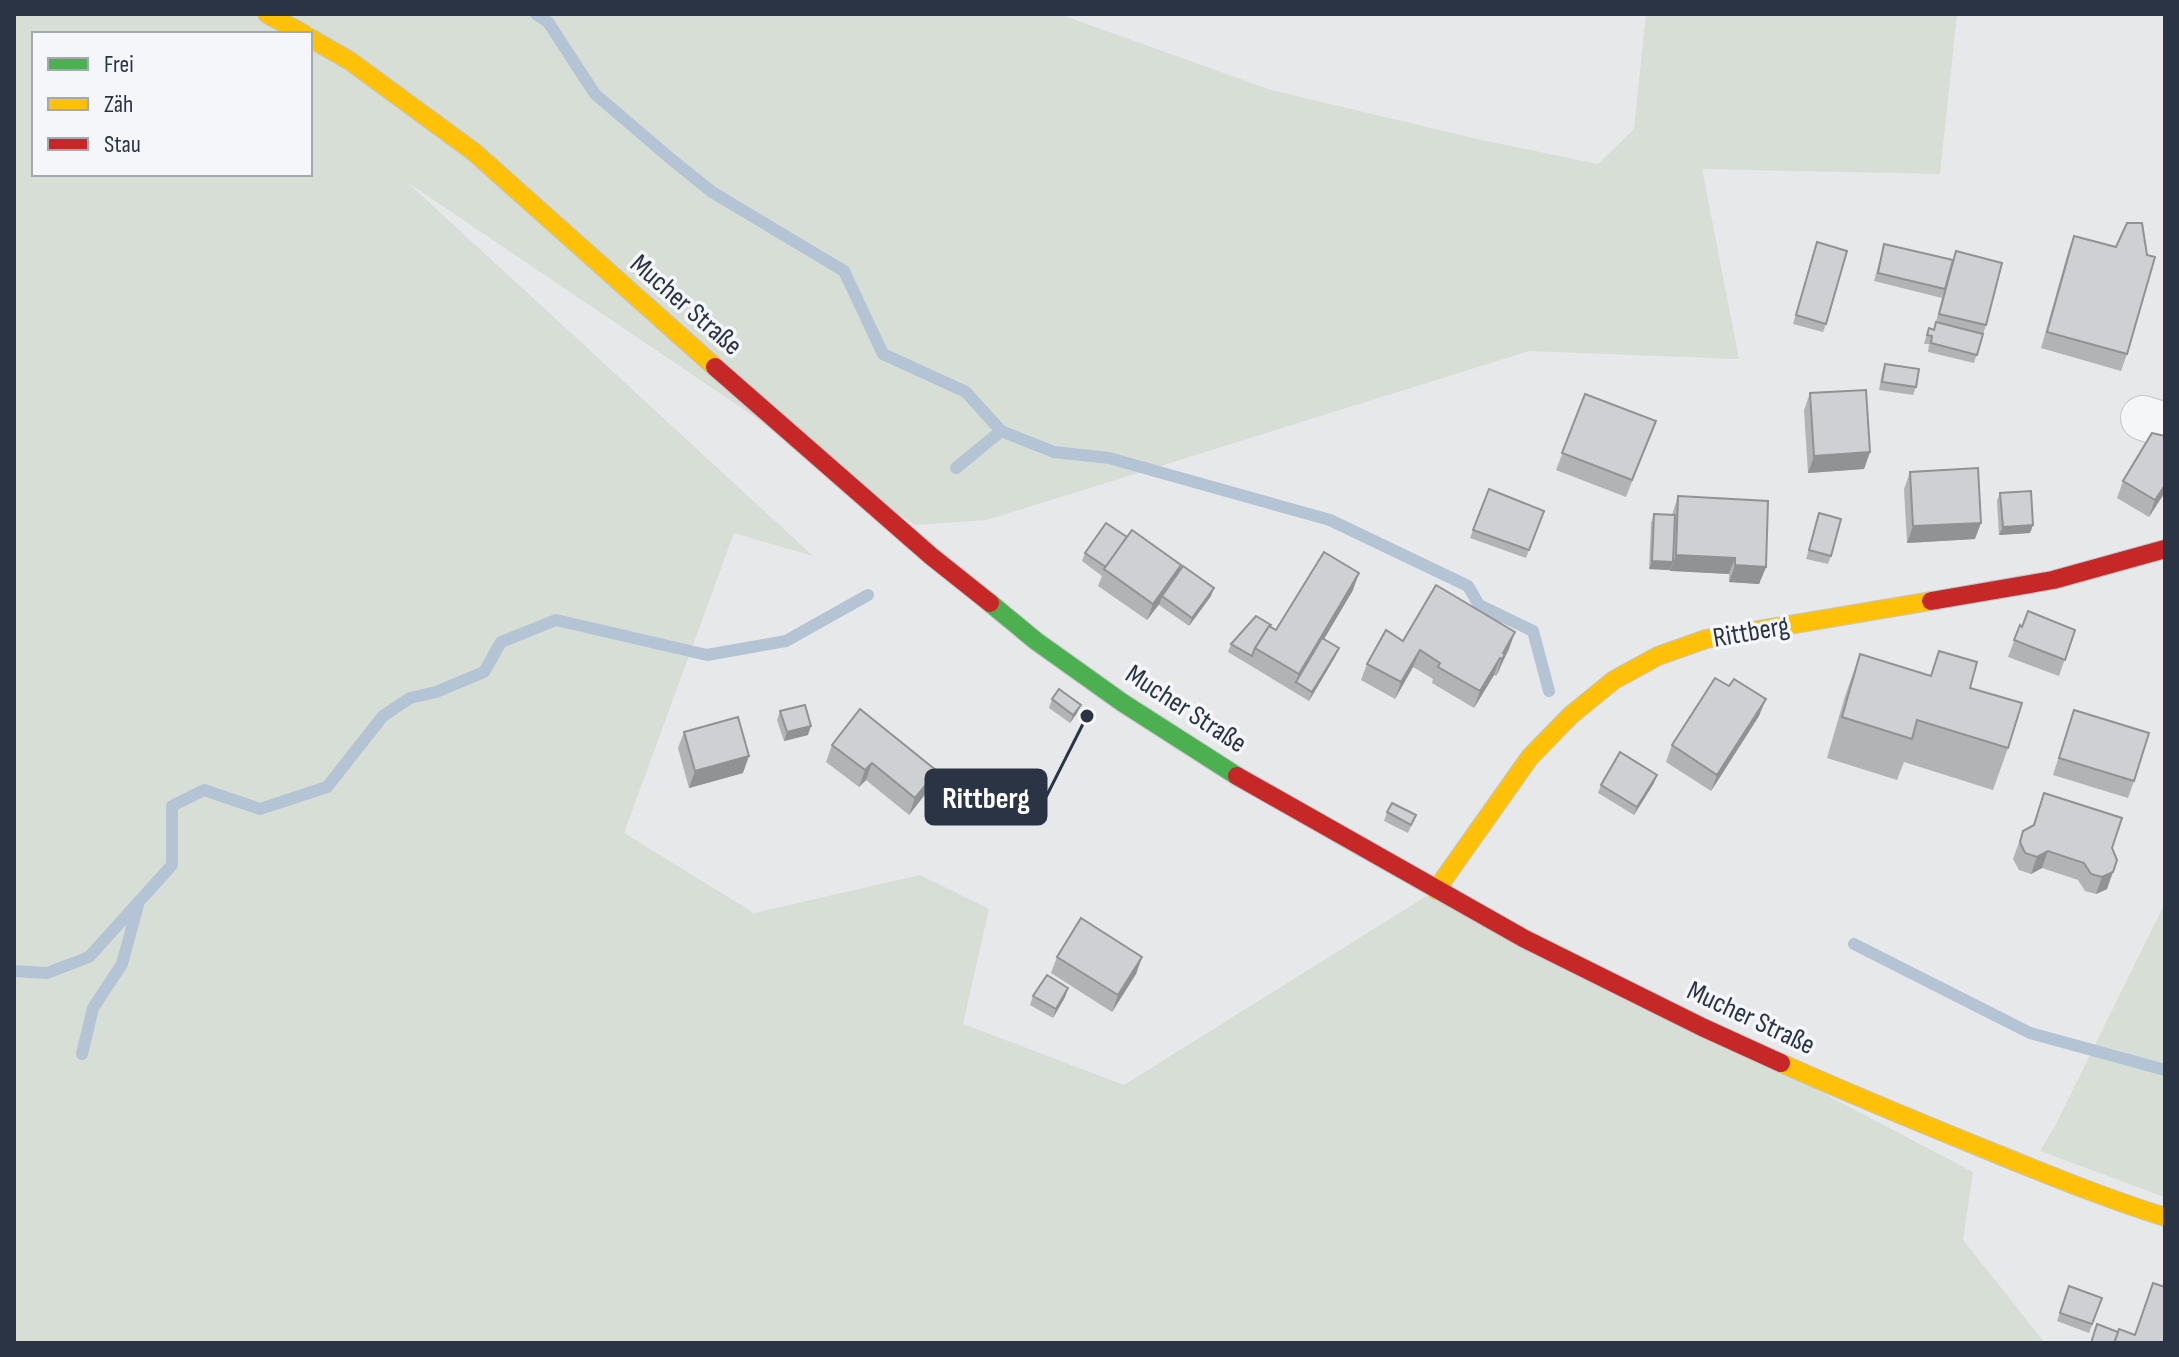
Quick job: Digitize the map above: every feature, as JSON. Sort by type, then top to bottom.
[{"type":"main road","points":[[267,14],[300,32]]},
{"type":"main road","name":"Mucher Straße","points":[[312,39],[350,61],[474,152],[919,546],[1036,641],[1227,771],[1523,938],[1688,1021],[1841,1090],[2120,1203],[2165,1217]]},
{"type":"main road","name":"Rittberg","points":[[1436,890],[1530,757],[1571,715],[1614,680],[1658,656],[1706,639],[2053,580],[2165,549]]},
{"type":"shaded area","points":[[14,14],[1059,14],[1271,90],[1598,164],[1634,129],[1646,14],[1957,14],[1940,174],[1702,169],[1739,359],[1529,351],[987,520],[915,525],[407,182],[813,556],[734,533],[624,833],[754,913],[920,875],[989,909],[963,1024],[1124,1085],[1436,890],[1973,1172],[1963,1240],[2045,1343],[14,1343]]},
{"type":"shaded area","points":[[2165,903],[2165,1197],[2040,1151]]},
{"type":"building","points":[[2127,223],[2142,223],[2147,255],[2155,257],[2127,354],[2047,332],[2074,236],[2116,247]]},
{"type":"building","points":[[1817,242],[1847,251],[1826,324],[1796,315]]},
{"type":"building","points":[[1884,244],[1953,260],[1945,289],[1878,273]]},
{"type":"building","points":[[1956,251],[2002,263],[1986,325],[1939,314]]},
{"type":"building","points":[[1936,322],[1983,334],[1977,355],[1931,343],[1932,336],[1927,335],[1929,328],[1934,330]]},
{"type":"building","points":[[1885,364],[1919,369],[1916,387],[1882,382]]},
{"type":"building","points":[[1866,390],[1870,452],[1814,456],[1810,393]]},
{"type":"building","points":[[1585,394],[1656,421],[1632,480],[1562,453]]},
{"type":"building","points":[[2152,433],[2165,436],[2165,485],[2155,500],[2123,481]]},
{"type":"building","points":[[1978,468],[1981,523],[1913,526],[1910,472]]},
{"type":"building","points":[[1489,489],[1544,511],[1529,550],[1473,530]]},
{"type":"building","points":[[2031,491],[2033,525],[2003,527],[2000,493]]},
{"type":"building","points":[[1678,496],[1768,501],[1766,567],[1735,565],[1735,558],[1676,555]]},
{"type":"building","points":[[1819,513],[1841,519],[1831,556],[1809,550]]},
{"type":"building","points":[[1654,514],[1675,515],[1673,562],[1652,561]]},
{"type":"building","points":[[1106,523],[1127,537],[1106,567],[1085,553]]},
{"type":"building","points":[[1132,530],[1181,565],[1153,604],[1104,569]]},
{"type":"building","points":[[1324,552],[1359,573],[1299,674],[1255,648],[1269,626],[1276,630]]},
{"type":"building","points":[[1183,566],[1214,588],[1192,618],[1162,596]]},
{"type":"building","points":[[1436,585],[1515,632],[1505,654],[1480,691],[1438,667],[1440,663],[1420,650],[1401,682],[1367,664],[1386,630],[1403,641]]},
{"type":"building","points":[[2028,611],[2075,630],[2065,660],[2014,640]]},
{"type":"building","points":[[1256,616],[1271,625],[1252,656],[1231,644]]},
{"type":"building","points":[[1322,638],[1339,648],[1312,692],[1296,682]]},
{"type":"building","points":[[1939,651],[1977,662],[1970,688],[2022,703],[2008,748],[1917,720],[1912,739],[1842,717],[1860,654],[1931,676]]},
{"type":"building","points":[[1715,678],[1729,686],[1734,679],[1766,699],[1717,775],[1672,745]]},
{"type":"building","points":[[1059,689],[1081,705],[1073,715],[1052,699]]},
{"type":"building","points":[[805,705],[811,726],[787,732],[780,711]]},
{"type":"building","points":[[860,709],[937,771],[915,798],[872,763],[865,770],[832,745]]},
{"type":"building","points":[[2074,710],[2149,733],[2134,781],[2059,758]]},
{"type":"building","points":[[738,717],[749,756],[695,771],[684,732]]},
{"type":"building","points":[[1620,752],[1657,775],[1637,807],[1601,785]]},
{"type":"building","points":[[2044,793],[2122,818],[2112,848],[2117,860],[2113,872],[2102,877],[2091,874],[2084,863],[2048,851],[2037,857],[2025,853],[2020,842],[2023,831],[2034,825]]},
{"type":"building","points":[[1392,803],[1416,815],[1411,825],[1387,812]]},
{"type":"building","points":[[1081,918],[1142,957],[1118,995],[1057,957]]},
{"type":"building","points":[[1047,975],[1068,988],[1056,1009],[1033,996]]},
{"type":"building","points":[[2153,1283],[2165,1287],[2165,1343],[2114,1343],[2119,1329],[2135,1335]]},
{"type":"building","points":[[2069,1286],[2102,1298],[2092,1324],[2060,1313]]},
{"type":"building","points":[[2097,1324],[2118,1332],[2114,1343],[2091,1343]]},
{"type":"waterway","points":[[536,14],[548,22],[595,94],[671,159],[712,192],[844,271],[883,354],[966,392],[1001,431],[1054,452],[1109,458],[1330,520],[1468,586],[1479,605],[1533,631],[1549,691]]},
{"type":"waterway","points":[[956,468],[1001,431]]},
{"type":"waterway","points":[[14,971],[47,973],[89,957],[172,865],[172,806],[204,790],[260,809],[327,787],[383,716],[410,698],[436,692],[484,672],[501,642],[556,620],[707,655],[786,641],[868,595]]},
{"type":"waterway","points":[[82,1054],[93,1008],[122,964],[138,905]]},
{"type":"waterway","points":[[1854,944],[2030,1033],[2165,1070]]},
{"type":"traffic: fast","points":[[990,603],[1036,641],[1123,703],[1237,776]]},
{"type":"traffic: slow","points":[[267,14],[300,32]]},
{"type":"traffic: slow","points":[[312,39],[350,61],[474,152],[715,367]]},
{"type":"traffic: slow","points":[[1436,890],[1530,757],[1571,715],[1614,680],[1658,656],[1706,639],[1931,601]]},
{"type":"traffic: slow","points":[[1781,1063],[2024,1165],[2165,1217]]},
{"type":"traffic: jam","points":[[715,367],[931,556],[990,603]]},
{"type":"traffic: jam","points":[[1931,601],[2053,580],[2165,549]]},
{"type":"traffic: jam","points":[[1237,776],[1523,938],[1781,1063]]},
{"type":"place","name":"Rittberg","points":[[1087,716]]}]
